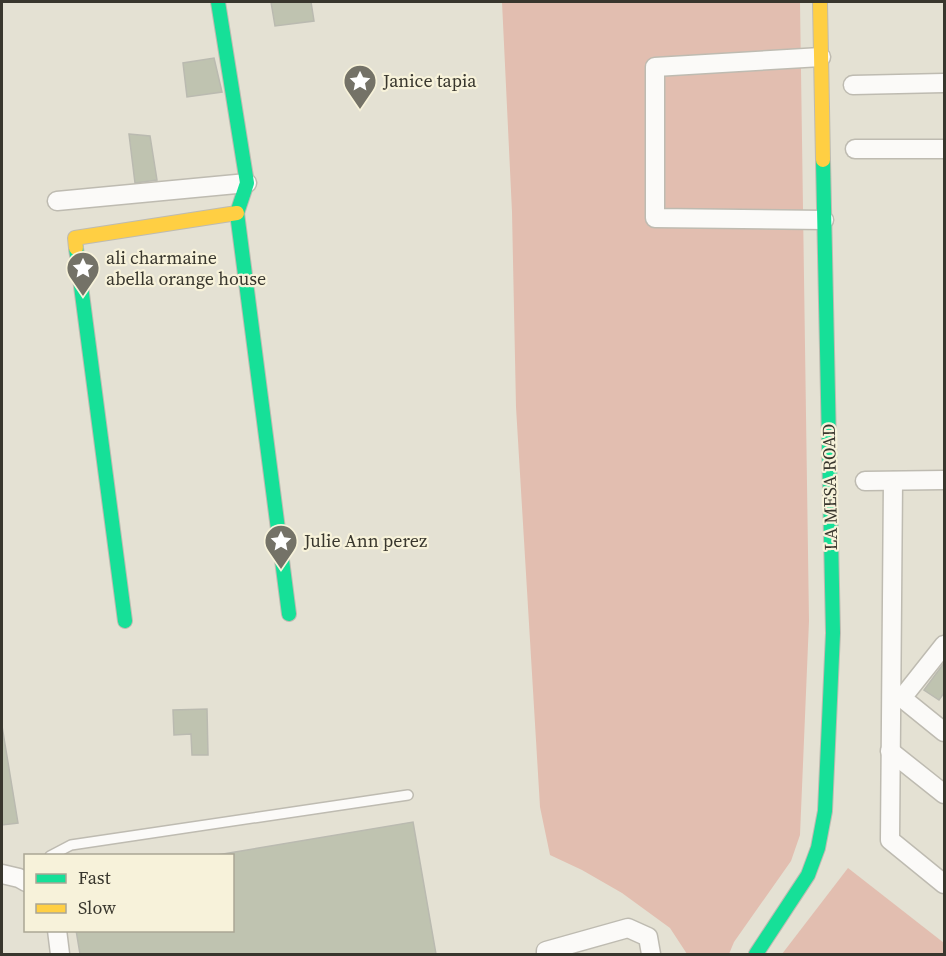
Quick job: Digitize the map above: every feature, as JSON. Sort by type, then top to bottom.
[{"type":"street","points":[[218,2],[246,183],[237,213],[289,614]]},
{"type":"street","name":"LA MESA ROAD","points":[[756,954],[808,875],[818,848],[825,811],[833,633],[820,2]]},
{"type":"street","points":[[821,57],[655,67],[655,218],[824,220]]},
{"type":"street","points":[[853,85],[945,84]]},
{"type":"street","points":[[855,149],[945,148]]},
{"type":"street","points":[[57,201],[246,183]]},
{"type":"street","points":[[125,621],[75,238],[237,213]]},
{"type":"street","points":[[865,481],[945,480]]},
{"type":"street","points":[[893,481],[890,840],[945,884]]},
{"type":"street","points":[[945,645],[902,698],[945,732]]},
{"type":"street","points":[[890,751],[945,794]]},
{"type":"street","points":[[546,954],[546,951],[628,928],[648,937],[651,954]]},
{"type":"street","points":[[57,932],[60,954]]},
{"type":"lane","points":[[52,854],[71,845],[408,795]]},
{"type":"shaded area","points":[[502,2],[800,2],[809,621],[800,835],[791,861],[734,942],[729,954],[687,954],[670,928],[622,893],[550,855],[540,807],[516,407],[512,212]]},
{"type":"shaded area","points":[[848,868],[944,943],[944,954],[782,954]]},
{"type":"building","points":[[271,2],[311,2],[314,21],[275,26]]},
{"type":"building","points":[[214,58],[222,92],[187,97],[183,63]]},
{"type":"building","points":[[129,134],[150,136],[157,180],[135,183]]},
{"type":"building","points":[[944,663],[944,693],[939,700],[924,690]]},
{"type":"building","points":[[207,709],[208,755],[192,755],[191,734],[174,735],[173,710]]},
{"type":"building","points":[[2,726],[18,823],[2,825]]},
{"type":"building","points":[[413,822],[436,954],[80,954],[76,932],[234,932],[234,854],[223,854]]},
{"type":"traffic: fast","points":[[218,2],[247,183],[237,213],[289,614]]},
{"type":"traffic: fast","points":[[756,954],[808,875],[818,848],[825,811],[833,633],[823,160]]},
{"type":"traffic: fast","points":[[76,248],[125,621]]},
{"type":"traffic: slow","points":[[820,2],[823,160]]},
{"type":"traffic: slow","points":[[76,248],[75,238],[237,213]]},
{"type":"place","name":"Janice tapia","points":[[360,110]]},
{"type":"place","name":"ali charmaine abella orange house","points":[[83,297]]},
{"type":"place","name":"Julie Ann perez","points":[[281,570]]}]
